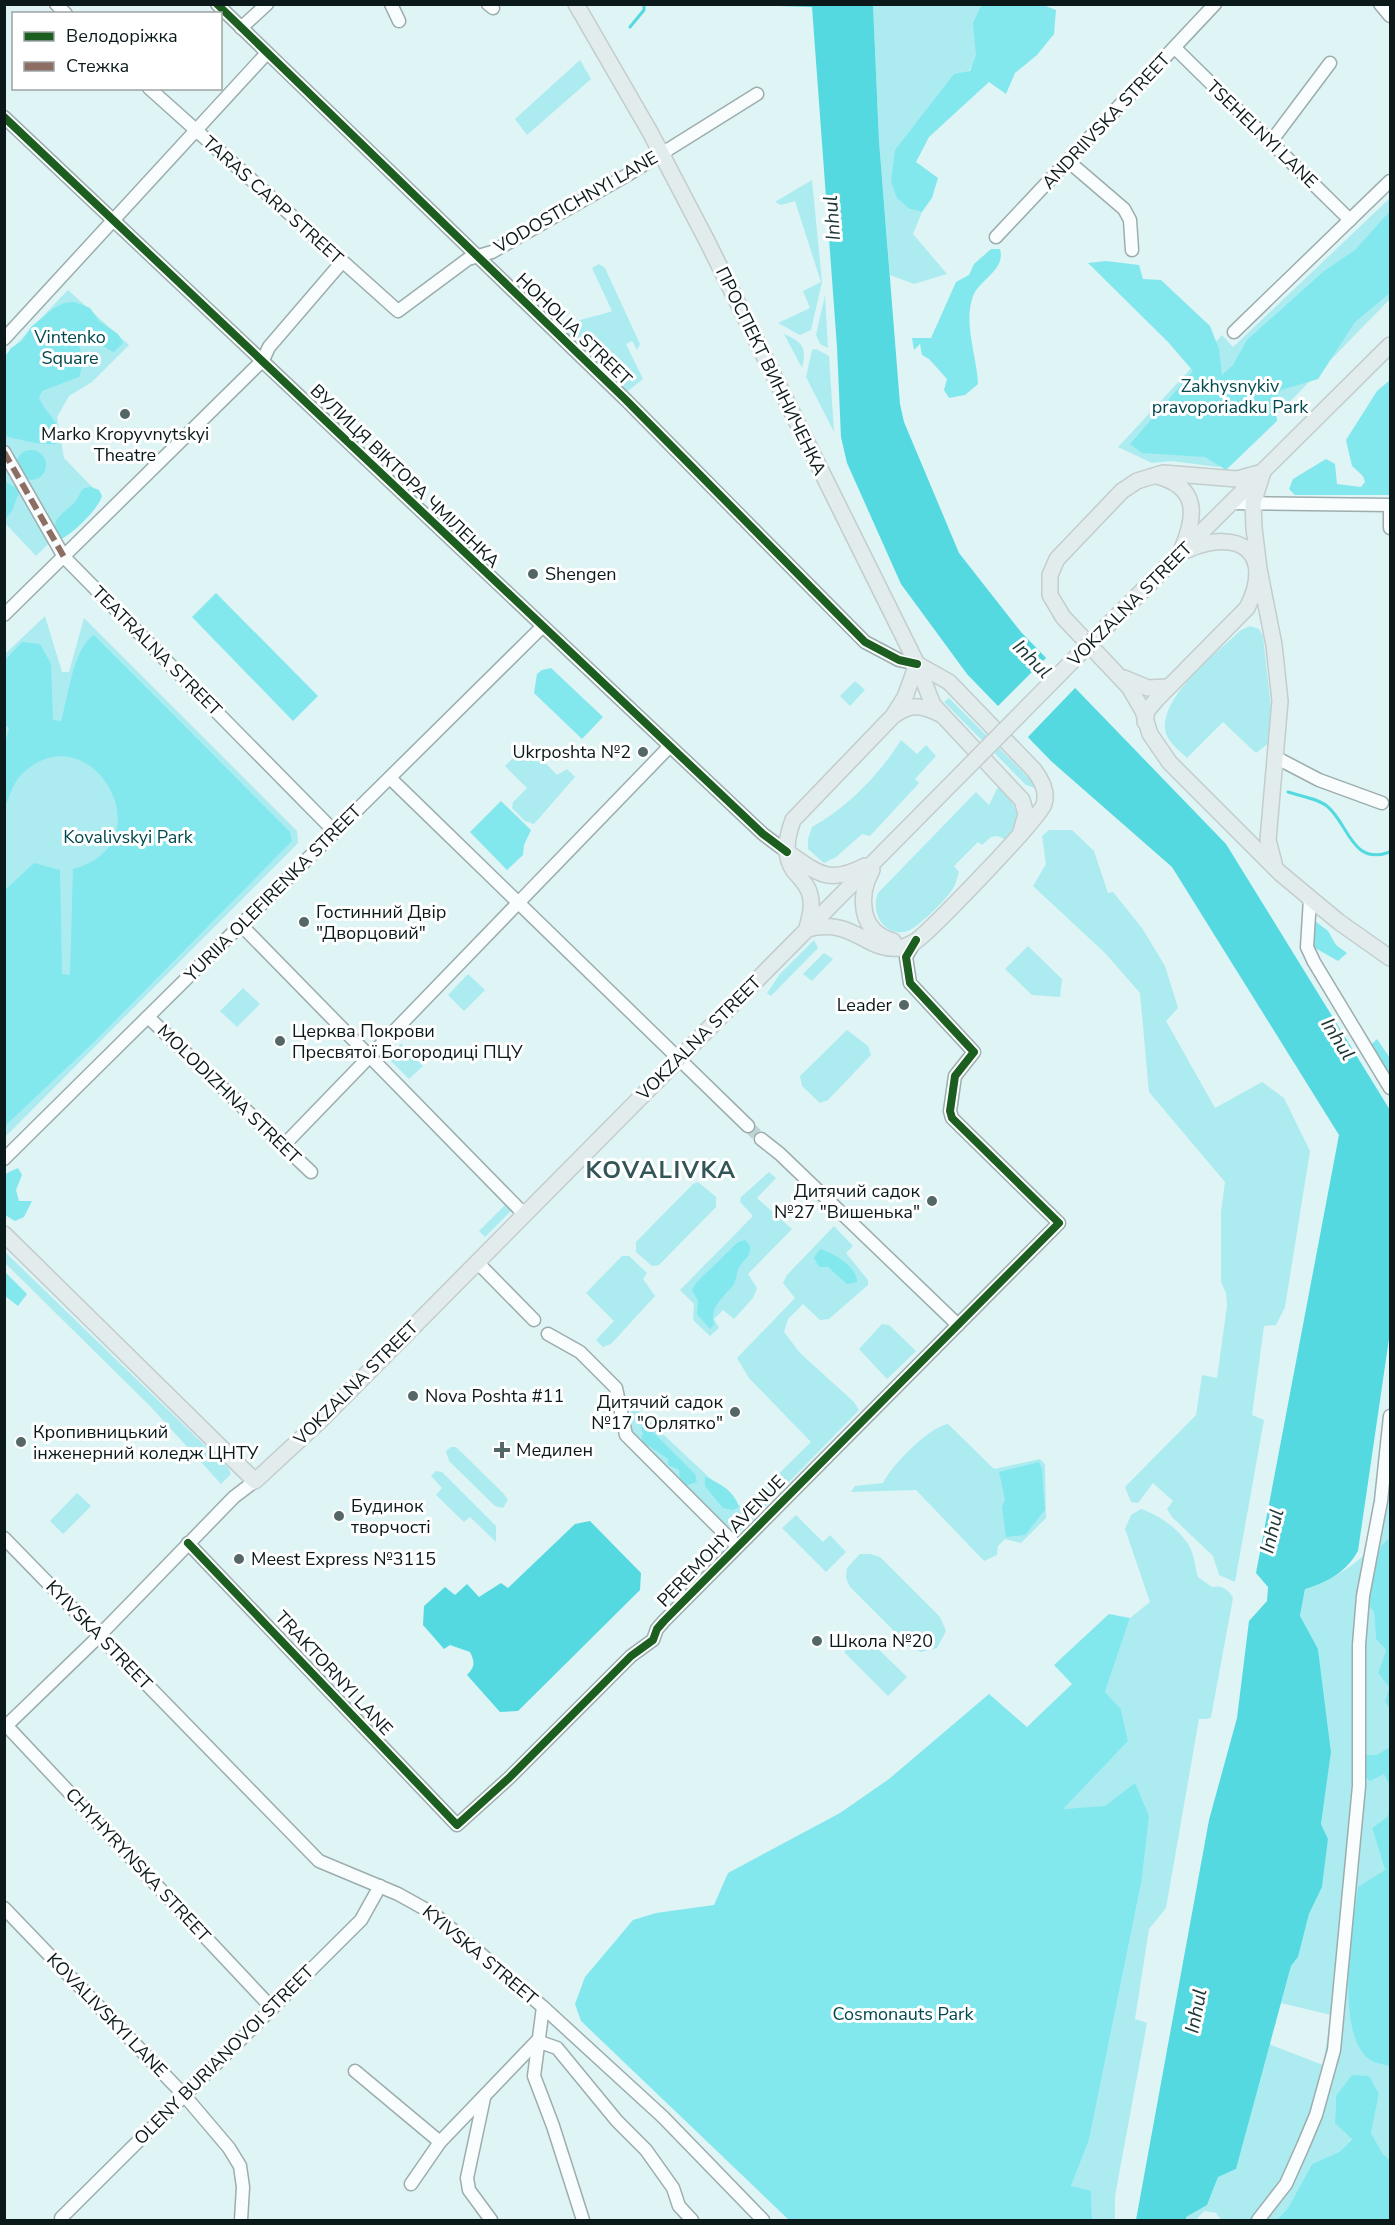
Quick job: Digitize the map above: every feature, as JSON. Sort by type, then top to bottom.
[{"type":"main road","name":"ПРОСПЕКТ ВИННИЧЕНКА","points":[[576,4],[661,153],[707,241],[916,664],[927,695],[940,715]]},
{"type":"main road","name":"VOKZALNA STREET","points":[[255,1481],[321,1420],[1108,625],[1390,345]]},
{"type":"main road","points":[[1263,472],[1237,479],[1163,472],[1148,476],[1122,490],[1057,559],[1050,574],[1050,595],[1056,609],[1119,674],[1139,703],[1152,738],[1170,763],[1310,899],[1390,958]]},
{"type":"main road","points":[[1263,472],[1253,502],[1259,569],[1274,645],[1280,701],[1268,840],[1272,857],[1281,873]]},
{"type":"main road","points":[[1148,476],[1170,480],[1188,496],[1193,516],[1181,553]]},
{"type":"main road","points":[[1145,722],[1150,706],[1237,620],[1252,600],[1259,569],[1250,553],[1231,542],[1218,540],[1181,553]]},
{"type":"main road","points":[[1237,620],[1250,618],[1265,624],[1274,645]]},
{"type":"main road","points":[[916,664],[949,682],[1034,770],[1044,787],[1044,807],[1020,835],[916,940],[898,948],[881,945],[838,926],[807,929],[811,911],[810,896],[792,868],[787,852],[788,835],[799,812],[893,716],[905,697],[916,664]]},
{"type":"main road","points":[[1119,674],[1137,685],[1167,687]]},
{"type":"main road","points":[[893,716],[915,706],[924,706],[940,715],[1017,793],[1026,814],[1020,835]]},
{"type":"main road","points":[[787,852],[811,870],[832,876],[848,873],[877,860]]},
{"type":"main road","points":[[877,860],[864,892],[863,911],[867,920],[879,934],[888,939],[907,942],[916,940]]},
{"type":"main road","points":[[4,1234],[255,1481]]},
{"type":"street","name":"HOHOLIA STREET","points":[[217,4],[684,457],[865,642],[899,660],[916,664]]},
{"type":"street","points":[[241,28],[267,4]]},
{"type":"street","points":[[391,4],[399,21]]},
{"type":"street","name":"ANDRIIVSKA STREET","points":[[996,237],[1215,4]]},
{"type":"street","points":[[1380,4],[1390,16]]},
{"type":"street","name":"TSEHELNYI LANE","points":[[1175,48],[1350,220]]},
{"type":"street","points":[[4,339],[267,53]]},
{"type":"street","points":[[1270,143],[1330,63]]},
{"type":"street","name":"TARAS CARP STREET","points":[[151,90],[398,311]]},
{"type":"street","name":"VODOSTICHNYI LANE","points":[[398,311],[468,259],[492,252],[629,174],[757,94]]},
{"type":"street","name":"ВУЛИЦЯ ВІКТОРА ЧМІЛЕНКА","points":[[4,117],[263,360],[541,628],[765,836],[787,852]]},
{"type":"street","points":[[1068,161],[1124,209],[1130,220],[1132,250]]},
{"type":"street","points":[[1234,332],[1390,181]]},
{"type":"street","points":[[4,615],[263,360],[269,347],[342,262]]},
{"type":"street","name":"TEATRALNA STREET","points":[[4,452],[64,557],[335,832]]},
{"type":"street","points":[[1232,503],[1390,505],[1390,528]]},
{"type":"street","name":"YURIIA OLEFIRENKA STREET","points":[[4,1159],[541,628]]},
{"type":"street","points":[[283,1146],[669,747]]},
{"type":"street","points":[[1275,757],[1319,780],[1382,803]]},
{"type":"street","points":[[390,778],[748,1126]]},
{"type":"street","points":[[1310,899],[1307,947],[1390,1088]]},
{"type":"street","points":[[241,925],[524,1214]]},
{"type":"street","name":"PEREMOHY AVENUE","points":[[457,1825],[508,1778],[631,1656],[653,1640],[657,1629],[737,1546],[1059,1223],[952,1118],[950,1111],[955,1076],[974,1052],[910,983],[906,957],[916,940]]},
{"type":"street","name":"MOLODIZHNA STREET","points":[[148,1017],[311,1172]]},
{"type":"street","points":[[761,1138],[958,1326]]},
{"type":"street","points":[[477,1262],[534,1320]]},
{"type":"street","points":[[548,1334],[580,1352],[616,1388],[626,1435],[737,1546]]},
{"type":"street","points":[[1258,2220],[1286,2184],[1304,2146],[1316,2115],[1334,2050],[1359,1786],[1359,1645],[1363,1596],[1381,1501],[1390,1416]]},
{"type":"street","name":"VOKZALNA STREET","points":[[5,1725],[99,1636],[234,1497],[255,1481]]},
{"type":"street","name":"KYIVSKA STREET","points":[[4,1538],[319,1861],[381,1886],[434,1914],[543,2007],[690,2143],[763,2220]]},
{"type":"street","name":"TRAKTORNYI LANE","points":[[188,1543],[457,1825]]},
{"type":"street","name":"CHYHYRYNSKA STREET","points":[[5,1725],[271,2007]]},
{"type":"street","name":"OLENY BURIANOVOI STREET","points":[[61,2218],[361,1920],[381,1886]]},
{"type":"street","name":"KOVALIVSKYI LANE","points":[[4,1908],[184,2095],[229,2148],[240,2166],[243,2187],[241,2220]]},
{"type":"street","points":[[543,2007],[534,2076],[553,2126],[583,2220]]},
{"type":"street","points":[[411,2184],[440,2142],[537,2041]]},
{"type":"street","points":[[537,2041],[557,2048],[617,2121],[646,2151],[673,2188],[679,2205],[692,2220]]},
{"type":"street","points":[[355,2072],[440,2142]]},
{"type":"street","points":[[485,2097],[466,2178],[469,2190],[491,2220]]},
{"type":"green space","points":[[982,4],[1043,5],[1056,10],[1054,34],[1037,55],[1015,73],[1006,94],[989,82],[929,137],[916,162],[938,178],[932,198],[922,212],[910,209],[897,198],[891,182],[895,150],[954,74],[970,71],[976,55],[973,23]]},
{"type":"green space","points":[[873,5],[982,5],[976,20],[977,47],[973,65],[936,107],[908,133],[910,209],[922,212],[913,234],[947,274],[914,284],[890,275],[879,141]]},
{"type":"green space","points":[[580,60],[591,79],[527,135],[515,119]]},
{"type":"green space","points":[[812,180],[822,282],[811,330],[800,335],[778,323],[810,308],[803,291],[821,282],[795,201],[781,205],[775,202]]},
{"type":"green space","name":"Zakhysnykiv pravoporiadku Park","points":[[1390,198],[1390,299],[1231,462],[1218,467],[1171,461],[1152,463],[1118,447],[1222,335],[1233,347]]},
{"type":"green space","name":"Zakhysnykiv pravoporiadku Park","points":[[1390,211],[1390,293],[1355,322],[1318,379],[1281,390],[1275,399],[1277,421],[1226,470],[1205,457],[1142,453],[1130,444],[1193,371],[1168,342],[1088,263],[1106,261],[1139,265],[1143,279],[1161,280],[1210,326],[1219,349],[1222,375],[1233,365],[1247,340],[1324,271],[1355,250]]},
{"type":"green space","points":[[991,249],[1000,249],[999,263],[976,290],[970,307],[970,329],[978,384],[965,395],[949,398],[944,390],[947,379],[929,359],[922,355],[920,344],[914,350],[912,338],[931,338],[956,282],[969,275],[974,264]]},
{"type":"green space","points":[[599,264],[605,268],[640,344],[637,350],[632,341],[626,344],[643,379],[628,391],[625,391],[563,334],[571,324],[577,321],[612,311],[592,268]]},
{"type":"green space","name":"Vintenko Square","points":[[68,290],[129,345],[92,382],[69,396],[57,417],[64,458],[99,494],[36,556],[5,523],[4,357]]},
{"type":"green space","points":[[825,295],[828,348],[820,344],[816,335]]},
{"type":"green space","points":[[75,302],[90,308],[99,321],[118,334],[123,343],[114,352],[86,333],[81,332],[76,335],[82,360],[79,377],[42,391],[39,398],[57,425],[59,431],[56,444],[5,436],[5,357],[11,348],[22,341],[31,327],[54,308],[64,303]]},
{"type":"green space","points":[[784,334],[802,346],[804,355],[802,368]]},
{"type":"green space","points":[[816,349],[829,356],[834,432],[806,377],[812,350]]},
{"type":"green space","points":[[1390,380],[1390,495],[1295,495],[1289,489],[1293,479],[1326,459],[1335,464],[1337,484],[1361,487],[1365,482],[1363,476],[1352,466],[1346,440],[1377,391]]},
{"type":"green space","points":[[31,450],[42,454],[46,465],[42,476],[31,480],[20,476],[16,465],[20,454]]},
{"type":"green space","points":[[4,481],[20,490],[12,511],[5,519]]},
{"type":"green space","points":[[91,487],[99,490],[102,496],[96,507],[72,532],[61,539],[56,536],[55,525],[59,517],[75,502],[84,488]]},
{"type":"green space","points":[[216,593],[318,696],[293,721],[192,617]]},
{"type":"green space","name":"Kovalivskyi Park","points":[[45,616],[62,672],[69,672],[84,618],[297,831],[298,843],[5,1137],[5,654]]},
{"type":"green space","points":[[1250,626],[1259,629],[1263,636],[1271,708],[1269,743],[1256,753],[1223,722],[1187,758],[1167,737],[1166,719],[1171,705],[1180,691],[1205,663],[1241,630]]},
{"type":"green space","name":"Kovalivskyi Park","points":[[94,635],[290,832],[292,841],[95,1041],[5,1126],[5,890],[34,863],[60,870],[62,974],[70,975],[73,869],[101,855],[115,834],[117,810],[109,787],[93,768],[71,757],[47,758],[21,775],[13,786],[5,806],[5,744],[9,728],[5,725],[5,660],[22,642],[40,644],[51,664],[53,720],[61,721],[76,662],[87,641]]},
{"type":"green space","points":[[551,668],[603,717],[582,739],[534,693],[537,674]]},
{"type":"green space","points":[[855,681],[865,690],[850,706],[840,696]]},
{"type":"green space","points":[[949,698],[1031,780],[1035,788],[1026,785],[944,702]]},
{"type":"green space","points":[[901,740],[917,754],[926,745],[936,756],[915,779],[919,783],[870,836],[862,834],[836,857],[824,863],[808,849],[812,827],[838,810],[862,789],[893,753]]},
{"type":"green space","points":[[527,744],[557,775],[567,769],[575,777],[534,824],[525,821],[512,808],[513,802],[527,788],[505,766]]},
{"type":"green space","points":[[999,785],[1013,805],[1018,820],[1012,834],[1004,839],[998,836],[991,837],[982,845],[978,842],[954,866],[959,872],[949,894],[918,924],[908,931],[899,932],[886,927],[881,922],[876,908],[878,893],[976,792],[989,805]]},
{"type":"green space","points":[[501,801],[531,830],[524,845],[523,855],[507,870],[470,832]]},
{"type":"green space","points":[[1049,830],[1072,830],[1094,851],[1108,893],[1113,892],[1142,928],[1165,966],[1178,1008],[1166,1021],[1215,1108],[1262,1082],[1284,1098],[1310,1151],[1285,1307],[1276,1325],[1264,1326],[1252,1415],[1264,1420],[1235,1582],[1219,1575],[1213,1556],[1172,1517],[1167,1509],[1173,1501],[1153,1483],[1138,1503],[1131,1502],[1125,1487],[1196,1415],[1202,1375],[1217,1378],[1227,1306],[1226,1293],[1221,1282],[1221,1212],[1225,1182],[1149,1092],[1140,993],[1105,953],[1033,886],[1046,864],[1042,836]]},
{"type":"green space","points":[[1311,918],[1328,931],[1336,945],[1347,953],[1338,961],[1310,945]]},
{"type":"green space","points":[[814,940],[818,948],[771,996],[767,993],[780,974]]},
{"type":"green space","points":[[1028,946],[1062,979],[1060,997],[1032,995],[1005,969]]},
{"type":"green space","points":[[824,953],[833,959],[812,981],[803,974]]},
{"type":"green space","points":[[468,974],[485,990],[464,1011],[448,995]]},
{"type":"green space","points":[[243,988],[260,1004],[237,1027],[220,1011]]},
{"type":"green space","points":[[847,1030],[868,1046],[871,1055],[828,1100],[820,1103],[802,1086],[800,1076]]},
{"type":"green space","points":[[1377,1039],[1390,1058],[1390,1084],[1370,1046]]},
{"type":"green space","points":[[401,1044],[423,1066],[409,1079],[387,1057]]},
{"type":"green space","points":[[18,1168],[22,1175],[16,1190],[19,1201],[32,1201],[24,1217],[15,1221],[5,1215],[5,1174]]},
{"type":"green space","points":[[769,1172],[776,1178],[757,1198],[792,1229],[748,1274],[757,1288],[753,1298],[734,1319],[723,1310],[714,1319],[719,1328],[710,1336],[693,1320],[694,1304],[680,1290],[753,1216],[740,1202],[741,1197]]},
{"type":"green space","points":[[698,1182],[716,1197],[716,1207],[659,1265],[652,1266],[636,1252],[636,1242],[693,1184]]},
{"type":"green space","points":[[507,1203],[512,1210],[485,1237],[479,1231]]},
{"type":"green space","points":[[834,1226],[853,1246],[846,1253],[868,1280],[868,1285],[829,1319],[820,1320],[803,1304],[788,1319],[784,1332],[800,1353],[854,1402],[859,1410],[754,1518],[741,1530],[729,1531],[631,1433],[630,1413],[634,1407],[743,1509],[811,1442],[749,1378],[737,1358],[795,1298],[783,1283],[787,1275]]},
{"type":"green space","points":[[745,1240],[750,1246],[750,1253],[739,1268],[734,1284],[715,1308],[714,1325],[710,1329],[697,1314],[698,1301],[692,1290],[696,1283],[738,1242]]},
{"type":"green space","points":[[820,1249],[838,1257],[849,1266],[857,1282],[847,1284],[828,1267],[819,1267],[814,1258]]},
{"type":"green space","points":[[4,1251],[228,1468],[231,1474],[221,1484],[150,1406],[5,1263]]},
{"type":"green space","points":[[622,1256],[629,1256],[647,1273],[643,1279],[655,1296],[611,1344],[603,1347],[596,1340],[614,1321],[586,1293]]},
{"type":"green space","points":[[4,1271],[27,1294],[18,1306],[5,1296]]},
{"type":"green space","points":[[882,1324],[889,1325],[916,1351],[887,1379],[859,1349]]},
{"type":"green space","points":[[948,1424],[994,1469],[1040,1459],[1045,1464],[1046,1518],[1021,1543],[1005,1539],[998,1546],[997,1555],[984,1561],[916,1490],[851,1492],[855,1486],[883,1483],[911,1448],[931,1432]]},
{"type":"green space","points":[[646,1425],[695,1474],[697,1482],[685,1486],[680,1482],[679,1470],[668,1465],[668,1459],[644,1445],[641,1427]]},
{"type":"green space","points":[[1390,1446],[1390,1537],[1381,1546],[1373,1567],[1356,1590],[1374,1612],[1376,1639],[1386,1650],[1378,1673],[1389,1687],[1385,1702],[1390,1709],[1390,1747],[1376,1755],[1390,1786],[1388,1816],[1372,1828],[1385,1870],[1368,2058],[1390,2067],[1390,2160],[1383,2154],[1371,2133],[1379,2094],[1336,2096],[1335,2122],[1352,2138],[1339,2152],[1312,2164],[1288,2208],[1277,2220],[1221,2220],[1216,2213],[1204,2211],[1196,2220],[1186,2220],[1186,2217],[1207,2204],[1218,2177],[1236,2169],[1269,2044],[1323,2065],[1331,2015],[1281,2003],[1291,1966],[1298,1957],[1309,1914],[1322,1887],[1328,1839],[1321,1824],[1331,1751],[1318,1649],[1300,1617],[1305,1589],[1348,1568],[1358,1561],[1374,1543],[1383,1513]]},
{"type":"green space","points":[[451,1447],[456,1447],[503,1493],[508,1500],[503,1508],[495,1506],[449,1461],[446,1451]]},
{"type":"green space","points":[[1039,1462],[1042,1469],[1045,1510],[1025,1535],[1006,1537],[1002,1507],[1005,1499],[999,1472]]},
{"type":"green space","points":[[436,1471],[442,1472],[496,1526],[496,1542],[470,1517],[464,1522],[436,1495],[442,1488],[431,1476]]},
{"type":"green space","points":[[705,1477],[726,1488],[734,1496],[739,1507],[733,1510],[723,1508],[705,1486]]},
{"type":"green space","points":[[77,1493],[91,1506],[63,1534],[50,1521]]},
{"type":"green space","points":[[1141,1509],[1163,1520],[1182,1536],[1191,1550],[1198,1577],[1212,1587],[1224,1588],[1233,1598],[1211,1717],[1199,1719],[1166,1908],[1149,1929],[1135,2019],[1147,2023],[1115,2196],[1115,2220],[1092,2220],[1091,2192],[1071,2186],[1089,2140],[1141,1884],[1135,1784],[1105,1807],[1062,1809],[1128,1741],[1121,1709],[1105,1692],[1130,1618],[1150,1602],[1125,1529],[1131,1515]]},
{"type":"green space","points":[[796,1515],[823,1542],[830,1535],[846,1552],[826,1572],[782,1528]]},
{"type":"green space","points":[[1390,1537],[1390,1709],[1385,1702],[1389,1687],[1378,1673],[1386,1650],[1376,1639],[1374,1612],[1356,1590],[1373,1567],[1381,1546]]},
{"type":"green space","points":[[860,1554],[880,1557],[940,1617],[946,1631],[937,1648],[921,1652],[910,1647],[850,1587],[846,1578],[847,1568]]},
{"type":"green space","name":"Cosmonauts Park","points":[[1109,1614],[1130,1618],[1105,1692],[1121,1709],[1128,1741],[1063,1809],[1105,1806],[1135,1783],[1149,1816],[1141,1884],[1089,2140],[1071,2186],[1091,2191],[1092,2220],[789,2220],[581,2021],[575,2004],[585,1977],[633,1920],[656,1913],[714,1905],[728,1873],[840,1813],[889,1779],[989,1694],[1027,1727],[1072,1684],[1054,1665]]},
{"type":"green space","points":[[863,1634],[907,1677],[888,1696],[844,1652]]},
{"type":"green space","points":[[1390,1747],[1390,1786],[1384,1774],[1370,1781],[1364,1776],[1365,1755],[1376,1755]]},
{"type":"green space","points":[[1390,1786],[1390,2067],[1369,2059],[1358,2045],[1352,2026],[1348,1977],[1358,1887],[1385,1870],[1372,1828],[1388,1816]]},
{"type":"green space","points":[[1352,2075],[1369,2076],[1379,2094],[1371,2133],[1383,2154],[1390,2160],[1390,2220],[1277,2220],[1288,2208],[1312,2164],[1339,2152],[1352,2139],[1335,2123],[1336,2096]]},
{"type":"water","name":"Inhul","points":[[749,5],[873,5],[879,141],[900,404],[904,422],[959,553],[1021,632],[1226,844],[1390,1110],[1390,1332],[1358,1551],[1348,1565],[1336,1575],[1305,1589],[1300,1616],[1318,1649],[1331,1752],[1321,1824],[1328,1839],[1322,1887],[1309,1914],[1298,1957],[1291,1966],[1236,2169],[1218,2177],[1207,2205],[1186,2217],[1186,2220],[1136,2220],[1209,1820],[1237,1718],[1249,1621],[1267,1601],[1268,1587],[1256,1573],[1339,1135],[1172,867],[1051,761],[967,674],[901,584],[847,463],[841,437],[837,347],[812,7]]},
{"type":"water","points":[[590,1521],[641,1573],[640,1590],[518,1711],[500,1712],[467,1675],[473,1664],[470,1652],[450,1645],[444,1649],[423,1625],[424,1606],[445,1587],[455,1595],[467,1584],[479,1597],[501,1583],[508,1588],[575,1524]]},
{"type":"pier","points":[[1048,656],[1077,686],[1026,739],[996,708]]},
{"type":"waterway","points":[[630,27],[644,10],[644,4]]},
{"type":"waterway","points":[[1288,792],[1315,800],[1328,807],[1359,849],[1377,855],[1390,852]]},
{"type":"tunnel","points":[[748,1126],[761,1139]]},
{"type":"marked path","points":[[4,452],[64,557]]},
{"type":"cycle path","points":[[217,4],[626,400],[865,642],[899,660],[917,664]]},
{"type":"cycle path","points":[[4,117],[763,834],[787,852]]},
{"type":"cycle path","points":[[188,1543],[457,1825],[509,1778],[631,1656],[653,1640],[657,1629],[664,1621],[1059,1223],[952,1118],[950,1111],[955,1076],[974,1052],[910,983],[906,957],[916,940]]},
{"type":"place","name":"Marko Kropyvnytskyi Theatre","points":[[125,414]]},
{"type":"place","name":"Shengen","points":[[533,574]]},
{"type":"place","name":"Ukrposhta №2","points":[[643,752]]},
{"type":"place","name":"Гостинний Двір \"Дворцовий\"","points":[[304,922]]},
{"type":"place","name":"Leader","points":[[904,1005]]},
{"type":"place","name":"Церква Покрови Пресвятої Богородиці ПЦУ","points":[[280,1041]]},
{"type":"place","name":"Дитячий садок №27 \"Вишенька\"","points":[[932,1201]]},
{"type":"place","name":"Nova Poshta #11","points":[[413,1396]]},
{"type":"place","name":"Дитячий садок №17 \"Орлятко\"","points":[[735,1412]]},
{"type":"place","name":"Кропивницький інженерний коледж ЦНТУ","points":[[21,1442]]},
{"type":"place","name":"Медилен","points":[[502,1450]]},
{"type":"place","name":"Будинок творчості","points":[[339,1516]]},
{"type":"place","name":"Meest Express №3115","points":[[239,1559]]},
{"type":"place","name":"Школа №20","points":[[817,1641]]},
{"type":"district","name":"KOVALIVKA","points":[[661,1170]]}]
